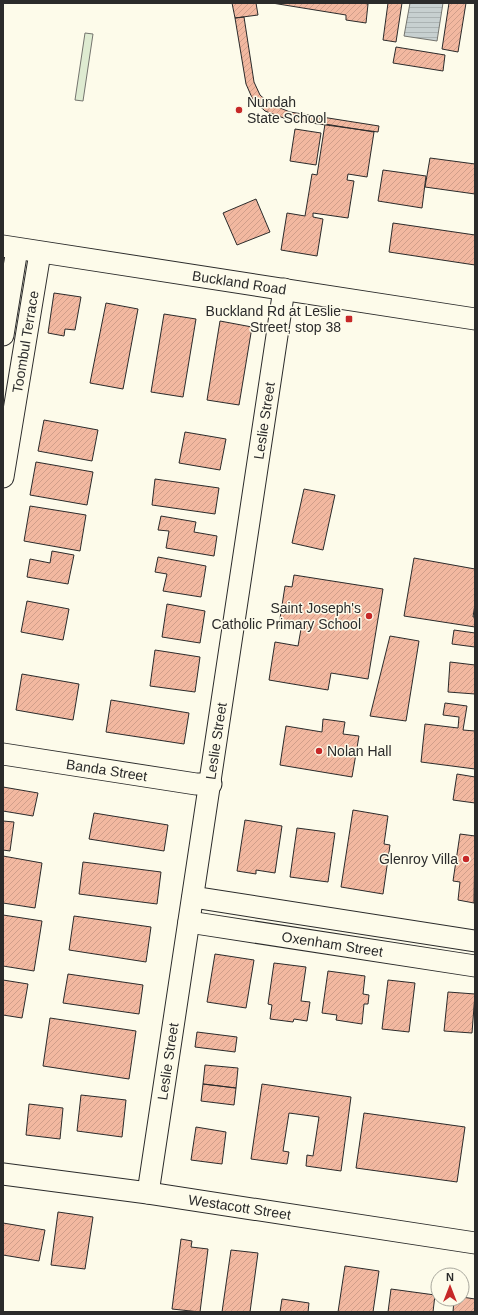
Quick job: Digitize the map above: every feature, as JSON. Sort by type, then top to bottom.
[{"type":"street","name":"Buckland Road","points":[[10,247],[40,253],[475,318]]},
{"type":"street","name":"Toombul Terrace","points":[[3,335],[10,247]]},
{"type":"street","name":"Toombul Terrace","points":[[3,477],[40,253]]},
{"type":"street","name":"Leslie Street","points":[[148,1193],[211,784],[284,289]]},
{"type":"street","name":"Banda Street","points":[[3,754],[196,784],[211,784]]},
{"type":"street","name":"Oxenham Street","points":[[193,897],[475,940]]},
{"type":"street","name":"Oxenham Street","points":[[189,922],[475,966]]},
{"type":"street","name":"Westacott Street","points":[[3,1174],[148,1193],[475,1243]]},
{"type":"green space","points":[[85,33],[93,34],[83,101],[75,100]]},
{"type":"shaded area","points":[[410,3],[443,3],[437,41],[404,36]]},
{"type":"building","points":[[232,3],[256,3],[258,15],[235,18]]},
{"type":"building","points":[[272,3],[368,4],[366,23],[346,20],[346,15]]},
{"type":"building","points":[[388,3],[402,3],[396,42],[383,40]]},
{"type":"building","points":[[449,3],[466,3],[458,52],[442,49]]},
{"type":"building","points":[[244,17],[254,82],[260,95],[270,104],[290,112],[379,126],[378,132],[289,120],[265,111],[253,100],[246,84],[235,18]]},
{"type":"building","points":[[396,47],[445,55],[443,71],[393,63]]},
{"type":"building","points":[[325,124],[374,132],[367,177],[348,174],[347,180],[354,181],[348,218],[313,213],[313,217],[323,219],[317,256],[281,250],[287,213],[305,216],[312,174],[317,175]]},
{"type":"building","points":[[295,129],[321,133],[316,165],[290,161]]},
{"type":"building","points":[[430,158],[475,164],[475,194],[425,187]]},
{"type":"building","points":[[383,170],[426,176],[422,208],[378,201]]},
{"type":"building","points":[[256,199],[270,232],[237,245],[223,213]]},
{"type":"building","points":[[393,223],[475,235],[475,265],[389,252]]},
{"type":"building","points":[[54,293],[81,297],[75,330],[65,329],[64,336],[48,333]]},
{"type":"building","points":[[106,303],[138,309],[123,389],[90,383]]},
{"type":"building","points":[[164,314],[196,319],[183,397],[151,392]]},
{"type":"building","points":[[220,321],[252,327],[239,405],[207,400]]},
{"type":"building","points":[[44,420],[98,430],[92,461],[38,451]]},
{"type":"building","points":[[185,432],[226,439],[220,470],[179,463]]},
{"type":"building","points":[[36,462],[93,472],[87,505],[30,495]]},
{"type":"building","points":[[155,479],[219,488],[215,514],[152,505]]},
{"type":"building","points":[[304,489],[335,495],[323,550],[292,543]]},
{"type":"building","points":[[30,506],[86,515],[80,551],[24,541]]},
{"type":"building","points":[[161,516],[196,522],[194,532],[217,536],[214,556],[166,548],[169,531],[158,530]]},
{"type":"building","points":[[52,551],[74,555],[68,584],[27,577],[30,559],[50,563]]},
{"type":"building","points":[[158,557],[206,566],[201,597],[163,591],[167,574],[155,572]]},
{"type":"building","points":[[414,558],[475,569],[475,604],[473,617],[475,617],[475,627],[404,616]]},
{"type":"building","points":[[294,575],[383,589],[368,679],[331,673],[328,690],[269,680],[275,642],[298,646],[301,629],[279,625],[285,586],[292,587]]},
{"type":"building","points":[[27,601],[69,609],[63,640],[21,632]]},
{"type":"building","points":[[167,604],[205,611],[200,643],[162,637]]},
{"type":"building","points":[[454,630],[475,633],[475,647],[452,644]]},
{"type":"building","points":[[390,636],[419,641],[406,721],[370,716]]},
{"type":"building","points":[[155,650],[200,657],[195,692],[150,686]]},
{"type":"building","points":[[450,662],[475,665],[475,694],[448,692]]},
{"type":"building","points":[[22,674],[79,684],[73,720],[16,710]]},
{"type":"building","points":[[111,700],[189,713],[184,744],[106,732]]},
{"type":"building","points":[[445,703],[467,706],[463,730],[475,731],[475,769],[421,762],[425,724],[458,728],[459,717],[443,715]]},
{"type":"building","name":"Nolan Hall","points":[[323,719],[345,722],[343,734],[359,736],[352,777],[280,765],[286,726],[322,732]]},
{"type":"building","points":[[457,774],[475,777],[475,803],[453,800]]},
{"type":"building","points":[[3,787],[38,793],[33,816],[3,811]]},
{"type":"building","points":[[353,810],[388,816],[384,844],[390,845],[383,894],[341,887]]},
{"type":"building","points":[[94,813],[168,825],[164,851],[89,839]]},
{"type":"building","points":[[245,820],[282,826],[275,873],[256,870],[256,874],[237,871]]},
{"type":"building","points":[[3,821],[14,822],[10,851],[3,850]]},
{"type":"building","points":[[297,828],[335,833],[328,882],[290,877]]},
{"type":"building","name":"Glenroy Villa","points":[[460,834],[475,836],[474,903],[458,900],[460,882],[453,881]]},
{"type":"building","points":[[3,856],[42,863],[35,908],[3,903]]},
{"type":"building","points":[[83,862],[161,872],[157,904],[79,894]]},
{"type":"building","points":[[3,915],[42,921],[34,971],[3,966]]},
{"type":"building","points":[[74,916],[151,927],[146,962],[69,950]]},
{"type":"building","points":[[215,954],[254,960],[246,1008],[207,1002]]},
{"type":"building","points":[[274,963],[306,967],[301,1001],[310,1002],[307,1021],[294,1019],[293,1022],[270,1019],[272,1005],[268,1004]]},
{"type":"building","points":[[328,971],[365,976],[363,994],[369,995],[368,1004],[364,1004],[362,1024],[336,1020],[337,1015],[322,1013]]},
{"type":"building","points":[[68,974],[143,985],[139,1014],[63,1003]]},
{"type":"building","points":[[3,980],[28,984],[22,1018],[3,1015]]},
{"type":"building","points":[[388,980],[415,983],[409,1032],[382,1029]]},
{"type":"building","points":[[448,992],[475,994],[472,1033],[444,1031]]},
{"type":"building","points":[[50,1018],[136,1031],[129,1079],[43,1066]]},
{"type":"building","points":[[197,1032],[237,1037],[235,1052],[195,1047]]},
{"type":"building","points":[[205,1065],[238,1068],[236,1088],[203,1084]]},
{"type":"building","points":[[203,1084],[236,1088],[234,1105],[201,1101]]},
{"type":"building","points":[[262,1084],[351,1097],[341,1171],[306,1166],[307,1155],[313,1156],[319,1117],[289,1113],[283,1151],[289,1152],[287,1164],[251,1159]]},
{"type":"building","points":[[81,1095],[126,1100],[122,1137],[77,1131]]},
{"type":"building","points":[[29,1104],[63,1108],[60,1139],[26,1135]]},
{"type":"building","points":[[364,1113],[465,1127],[457,1182],[356,1168]]},
{"type":"building","points":[[196,1127],[226,1132],[222,1164],[191,1160]]},
{"type":"building","points":[[58,1212],[93,1217],[85,1269],[51,1265]]},
{"type":"building","points":[[3,1223],[45,1230],[39,1261],[3,1255]]},
{"type":"building","points":[[181,1239],[192,1241],[191,1247],[208,1249],[200,1312],[172,1309]]},
{"type":"building","points":[[231,1250],[258,1253],[250,1312],[222,1312]]},
{"type":"building","points":[[345,1266],[379,1271],[373,1312],[338,1312]]},
{"type":"building","points":[[391,1289],[430,1294],[430,1307],[434,1307],[433,1312],[388,1312]]},
{"type":"building","points":[[470,1298],[475,1299],[475,1312],[453,1312],[453,1307],[470,1307]]},
{"type":"building","points":[[282,1299],[309,1303],[308,1312],[280,1312]]},
{"type":"place","name":"Nundah State School","points":[[239,110]]},
{"type":"place","name":"Buckland Rd at Leslie Street, stop 38","points":[[349,319]]},
{"type":"place","name":"Saint Joseph's Catholic Primary School","points":[[369,616]]},
{"type":"place","name":"Nolan Hall","points":[[319,751]]},
{"type":"place","name":"Glenroy Villa","points":[[466,859]]}]
